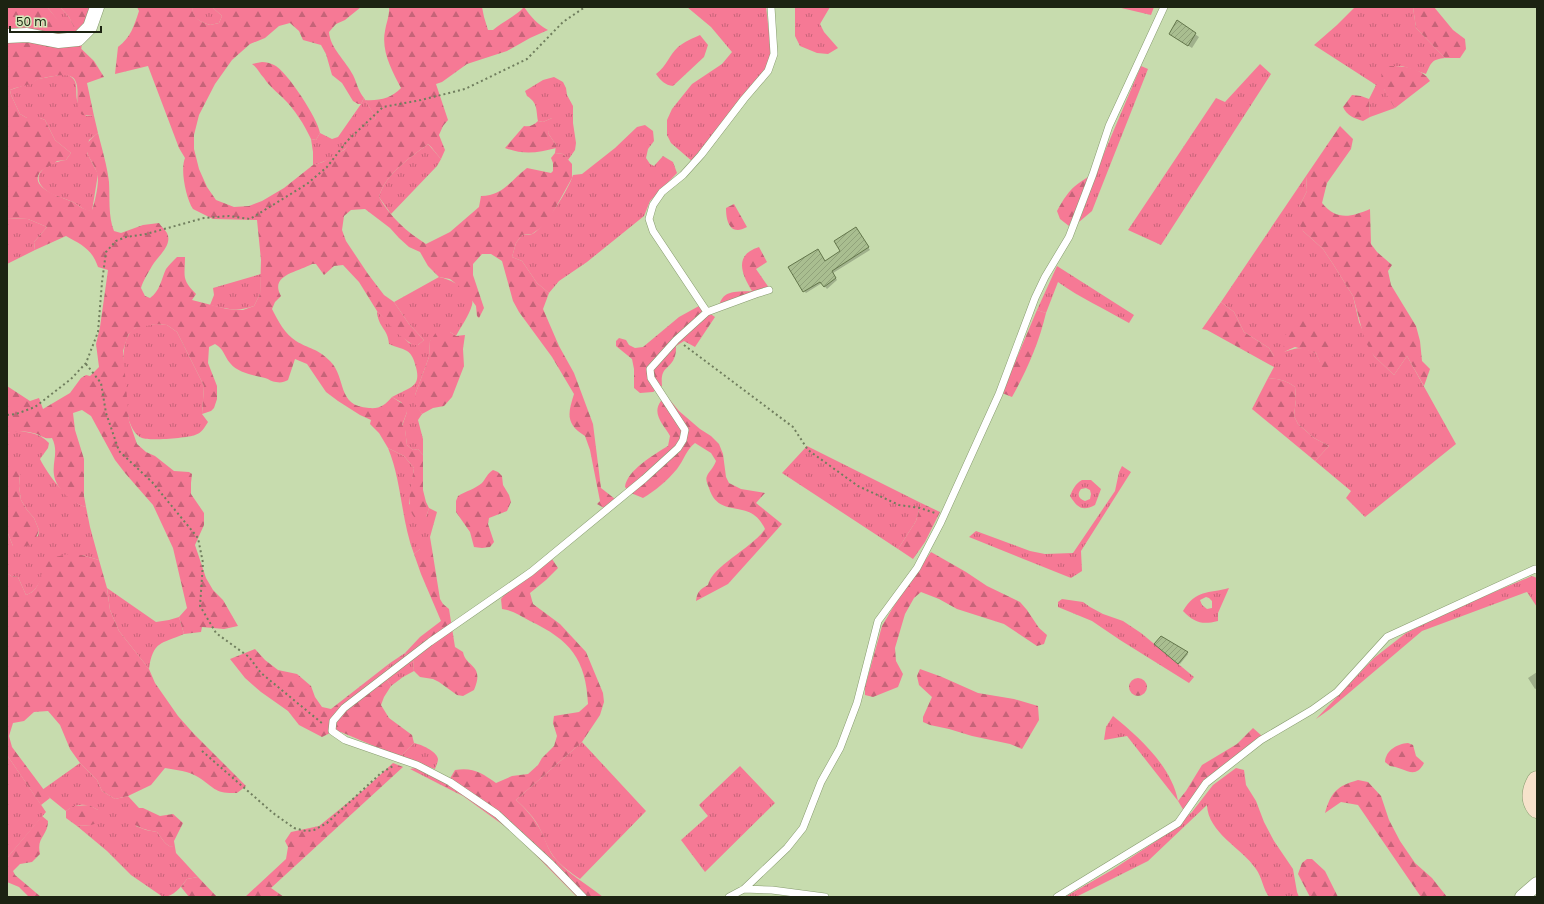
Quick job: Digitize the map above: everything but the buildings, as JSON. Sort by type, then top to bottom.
[{"type":"main road","points":[[1537,781],[1533,791],[1532,802],[1537,808]]},
{"type":"street","points":[[7,36],[27,35],[58,41],[78,39],[90,27],[97,7]]},
{"type":"street","points":[[1522,897],[1537,884]]},
{"type":"lane","points":[[707,312],[653,231],[649,219],[653,205],[662,192],[683,175],[768,71],[774,54],[771,7]]},
{"type":"lane","points":[[729,897],[744,889],[787,848],[803,828],[821,782],[840,748],[857,703],[878,621],[917,568],[943,516],[999,394],[1035,298],[1069,237],[1093,174],[1108,126],[1164,7]]},
{"type":"lane","points":[[583,897],[550,863],[497,814],[450,782],[417,765],[345,740],[332,731],[333,721],[344,708],[430,642],[531,572],[644,479],[678,448],[683,440],[685,430],[651,378],[650,369],[676,340],[707,312],[769,290]]},
{"type":"lane","points":[[1057,897],[1178,823],[1206,783],[1261,740],[1312,710],[1337,692],[1386,636],[1508,580],[1535,569],[1537,570]]},
{"type":"lane","points":[[744,889],[772,890],[825,897]]},
{"type":"path","points":[[7,415],[16,414],[35,407],[71,379],[86,363],[98,332],[106,252],[116,241],[126,237],[146,234],[204,218],[229,216],[250,219],[307,184],[327,168],[347,141],[383,107],[421,100],[465,89],[527,59],[563,22],[585,7]]},
{"type":"path","points":[[676,340],[793,427],[808,450],[858,486],[899,505],[920,508],[943,516]]},
{"type":"path","points":[[86,363],[100,383],[106,413],[119,451],[152,482],[198,538],[203,563],[200,606],[216,633],[249,658],[261,673],[332,731]]},
{"type":"path","points":[[202,751],[273,813],[294,828],[306,831],[314,830],[327,823],[381,773],[403,760]]},
{"type":"green space","points":[[7,7],[47,7],[64,27],[72,40],[94,61],[104,77],[87,83],[94,116],[82,115],[79,111],[77,102],[77,84],[73,77],[58,75],[43,78],[31,84],[10,90],[20,114],[27,118],[40,118],[45,120],[55,140],[71,153],[66,160],[57,161],[39,173],[38,181],[41,185],[57,196],[73,202],[84,209],[92,210],[97,191],[98,176],[86,148],[91,139],[98,133],[109,182],[110,213],[114,231],[121,233],[143,225],[159,223],[167,233],[168,242],[152,266],[142,285],[141,288],[145,296],[150,298],[156,292],[166,269],[177,257],[185,257],[186,281],[196,294],[192,300],[227,309],[243,310],[254,306],[260,294],[261,260],[257,220],[213,219],[193,209],[184,184],[183,169],[185,158],[179,148],[148,66],[115,74],[118,47],[132,31],[139,11],[137,7],[192,7],[195,17],[210,25],[219,23],[222,16],[212,7],[361,7],[345,20],[336,24],[329,32],[332,44],[350,70],[360,93],[364,98],[361,104],[353,101],[342,83],[332,75],[326,54],[321,45],[303,40],[299,31],[290,23],[279,26],[265,38],[250,44],[232,60],[215,84],[199,115],[194,135],[194,149],[199,169],[207,187],[216,200],[234,207],[249,206],[262,201],[284,188],[313,165],[323,162],[344,150],[376,118],[365,100],[385,98],[394,94],[401,88],[388,61],[386,53],[384,38],[389,7],[482,7],[488,30],[493,30],[517,14],[524,7],[534,20],[548,30],[507,51],[467,64],[442,82],[436,84],[448,120],[443,126],[439,135],[445,150],[441,159],[428,144],[392,174],[382,189],[379,197],[388,211],[400,224],[426,244],[450,232],[479,207],[481,196],[489,195],[501,190],[527,168],[551,173],[553,171],[553,163],[551,158],[555,153],[563,154],[572,164],[572,178],[552,214],[543,226],[532,234],[522,235],[516,243],[512,257],[522,261],[537,283],[549,293],[543,309],[559,346],[574,373],[593,424],[601,488],[615,499],[604,508],[597,504],[600,501],[590,450],[585,436],[574,427],[570,418],[570,407],[574,394],[552,357],[519,312],[513,301],[502,261],[491,254],[482,254],[473,264],[473,275],[484,308],[479,318],[477,316],[476,306],[465,291],[450,279],[439,277],[428,266],[420,252],[409,247],[390,228],[365,209],[351,210],[344,216],[342,230],[346,241],[384,295],[394,302],[409,324],[424,340],[418,345],[413,345],[399,335],[377,311],[359,282],[343,265],[334,266],[324,275],[316,264],[312,264],[287,275],[279,283],[278,289],[281,296],[275,302],[272,309],[288,335],[301,344],[313,349],[330,361],[339,375],[347,397],[351,402],[359,406],[376,408],[385,404],[392,397],[406,406],[407,412],[402,425],[405,429],[407,445],[413,450],[418,449],[423,455],[423,490],[429,508],[426,517],[421,521],[415,518],[410,506],[410,490],[414,468],[404,456],[388,448],[379,433],[370,424],[371,420],[360,415],[326,392],[307,364],[295,359],[288,380],[284,382],[275,382],[237,369],[230,363],[222,350],[215,344],[209,347],[208,363],[217,386],[217,399],[214,408],[211,411],[202,414],[204,386],[177,332],[167,325],[156,324],[135,328],[128,335],[123,351],[129,421],[137,444],[146,452],[155,456],[174,471],[189,472],[192,474],[191,494],[204,513],[204,525],[195,545],[206,578],[213,590],[223,600],[238,626],[224,629],[202,627],[201,632],[184,634],[179,617],[187,608],[173,548],[153,505],[115,460],[91,416],[82,410],[73,413],[75,430],[84,459],[84,496],[86,507],[76,503],[66,495],[55,480],[55,448],[52,438],[46,438],[37,434],[26,432],[14,431],[7,433],[7,386],[30,401],[39,398],[43,409],[70,393],[81,378],[86,375],[90,376],[99,367],[96,344],[100,327],[108,270],[98,267],[93,256],[86,248],[66,236],[35,250],[34,242],[47,227],[28,219],[7,218]]},
{"type":"green space","points":[[47,7],[60,7],[69,17],[76,30],[85,25],[81,50],[72,40]]},
{"type":"green space","points":[[60,7],[93,7],[85,25],[76,31],[69,17]]},
{"type":"green space","points":[[192,7],[212,7],[222,16],[219,23],[210,25],[200,21],[193,14]]},
{"type":"green space","points":[[687,7],[766,7],[771,49],[768,66],[693,162],[671,143],[667,135],[667,120],[672,109],[692,84],[722,64],[732,52],[711,27]]},
{"type":"green space","points":[[795,7],[830,7],[820,24],[824,32],[838,48],[828,54],[817,53],[800,46],[795,36]]},
{"type":"green space","points":[[1117,7],[1154,7],[1151,15]]},
{"type":"green space","points":[[1355,7],[1413,7],[1416,28],[1445,58],[1437,59],[1432,62],[1426,74],[1402,66],[1390,66],[1384,89],[1395,108],[1370,117],[1369,99],[1376,85],[1314,45]]},
{"type":"green space","points":[[1413,7],[1434,7],[1453,30],[1465,39],[1466,49],[1460,58],[1445,58],[1416,28]]},
{"type":"green space","points":[[700,35],[708,45],[704,57],[673,86],[663,82],[656,74],[663,68],[672,53],[678,47]]},
{"type":"green space","points":[[262,62],[274,65],[280,69],[294,85],[318,126],[320,133],[316,140],[311,139],[291,107],[268,84],[252,64]]},
{"type":"green space","points":[[1260,64],[1271,74],[1161,245],[1128,230],[1216,98],[1225,102]]},
{"type":"green space","points":[[1141,66],[1148,69],[1092,211],[1079,222],[1102,158]]},
{"type":"green space","points":[[1390,66],[1407,67],[1418,71],[1430,81],[1395,108],[1385,91],[1381,77],[1382,72]]},
{"type":"green space","points":[[65,74],[73,78],[75,81],[78,104],[86,116],[94,116],[98,133],[89,140],[87,153],[98,174],[92,211],[53,195],[41,185],[39,175],[42,170],[53,163],[66,160],[71,153],[55,140],[45,120],[40,118],[27,118],[20,114],[10,90],[38,79]]},
{"type":"green space","points":[[554,77],[563,82],[567,95],[573,106],[573,123],[576,143],[575,150],[568,160],[563,154],[555,153],[556,145],[548,133],[552,118],[543,122],[538,121],[535,104],[527,96],[525,91],[543,80]]},
{"type":"green space","points":[[1352,95],[1369,99],[1370,117],[1363,121],[1354,118],[1347,113],[1343,107]]},
{"type":"green space","points":[[364,98],[376,118],[363,133],[340,153],[313,165],[311,139],[316,140],[320,133],[332,139],[338,137]]},
{"type":"green space","points":[[552,118],[554,119],[548,133],[556,145],[556,148],[543,151],[518,152],[505,148],[524,126],[530,126],[538,121],[543,122]]},
{"type":"green space","points":[[645,125],[653,131],[654,141],[648,149],[646,158],[650,164],[654,166],[663,156],[673,162],[677,173],[650,201],[644,216],[587,262],[559,281],[549,293],[537,283],[522,261],[512,257],[516,243],[522,235],[530,235],[534,233],[545,223],[562,197],[573,175],[582,174],[615,148],[637,127]]},
{"type":"green space","points":[[1340,126],[1353,139],[1351,149],[1327,183],[1322,203],[1333,213],[1344,216],[1357,214],[1370,209],[1371,244],[1377,252],[1392,265],[1388,271],[1391,285],[1416,326],[1420,341],[1422,361],[1430,369],[1424,386],[1407,356],[1394,375],[1374,356],[1365,341],[1353,296],[1323,249],[1303,231],[1298,220],[1299,207],[1307,191],[1306,176]]},
{"type":"green space","points":[[428,144],[441,159],[437,166],[391,214],[379,197],[382,189],[392,174],[399,167]]},
{"type":"green space","points":[[1090,176],[1069,226],[1060,219],[1057,211],[1070,190]]},
{"type":"green space","points":[[1306,176],[1307,191],[1299,207],[1303,231],[1323,249],[1353,296],[1359,322],[1374,356],[1394,375],[1407,356],[1456,444],[1365,517],[1346,498],[1351,491],[1315,461],[1329,446],[1314,438],[1298,424],[1294,416],[1296,399],[1295,387],[1282,380],[1268,378],[1274,367],[1274,356],[1269,348],[1244,332],[1234,312],[1221,302]],"holes":[[[1323,330],[1320,362],[1316,353],[1300,348],[1284,352]]]},
{"type":"green space","points":[[734,204],[747,227],[737,230],[733,229],[728,223],[726,208]]},
{"type":"green space","points":[[7,218],[28,219],[47,227],[34,242],[35,250],[7,264]]},
{"type":"green space","points":[[759,247],[767,262],[756,269],[772,292],[718,311],[725,295],[734,292],[752,291],[745,278],[742,265],[746,255],[751,250]]},
{"type":"green space","points":[[1057,266],[1134,315],[1129,323],[1058,282],[1046,313],[1037,310]]},
{"type":"green space","points":[[261,274],[260,294],[254,306],[243,309],[227,309],[210,305],[214,295],[213,288]]},
{"type":"green space","points":[[439,277],[461,286],[470,295],[472,305],[456,336],[450,332],[430,341],[429,357],[415,395],[416,404],[422,414],[418,420],[423,439],[423,455],[418,449],[413,450],[407,445],[405,430],[402,426],[407,412],[401,402],[392,397],[413,386],[416,382],[417,372],[414,361],[409,352],[389,344],[387,334],[379,321],[377,311],[409,343],[418,345],[424,340],[409,324],[394,302]]},
{"type":"green space","points":[[1221,302],[1234,312],[1244,332],[1269,348],[1274,356],[1274,367],[1207,330],[1202,329]]},
{"type":"green space","points":[[699,306],[715,317],[695,347],[684,341],[676,346],[673,361],[662,375],[662,386],[653,392],[640,393],[634,388],[634,369],[632,359],[616,346],[616,341],[619,338],[626,340],[629,345],[635,348],[643,347],[679,317]]},
{"type":"green space","points":[[1037,310],[1046,313],[1040,335],[1023,377],[1012,397],[1002,393]]},
{"type":"green space","points":[[1305,315],[1318,323],[1323,329],[1330,343],[1333,358],[1332,365],[1323,370],[1316,353],[1295,347],[1283,352],[1285,337],[1292,321]]},
{"type":"green space","points":[[156,324],[167,325],[177,332],[204,386],[202,414],[208,422],[201,432],[195,435],[168,439],[146,439],[140,437],[136,433],[129,421],[123,372],[125,345],[129,335],[135,328]]},
{"type":"green space","points":[[447,330],[456,336],[465,335],[463,349],[464,366],[452,397],[444,406],[433,408],[422,414],[415,404],[415,395],[429,357],[430,341],[437,331]]},
{"type":"green space","points":[[1268,378],[1282,380],[1295,387],[1296,399],[1294,416],[1298,424],[1314,438],[1329,446],[1315,461],[1252,409]]},
{"type":"green space","points":[[670,400],[679,411],[719,444],[723,454],[726,477],[729,483],[741,489],[765,493],[756,503],[782,524],[728,584],[696,601],[699,591],[708,585],[711,578],[717,571],[759,536],[765,529],[759,519],[751,513],[727,507],[720,504],[714,498],[707,484],[706,478],[716,461],[711,453],[695,443],[689,449],[673,473],[648,495],[643,498],[631,493],[625,487],[631,475],[642,463],[668,446],[670,436],[658,415],[657,410],[661,401]]},
{"type":"green space","points":[[15,430],[37,435],[49,443],[48,448],[40,459],[48,473],[60,488],[73,500],[86,507],[99,560],[82,555],[45,568],[36,588],[26,595],[18,577],[11,576],[7,573],[7,531],[13,546],[38,536],[39,530],[34,518],[21,500],[19,486],[20,474],[7,452],[7,433]]},
{"type":"green space","points":[[807,446],[921,503],[916,521],[898,549],[782,473]]},
{"type":"green space","points":[[388,448],[404,456],[414,468],[409,504],[426,517],[429,508],[437,512],[430,537],[432,549],[420,549],[414,554],[406,528],[393,461]]},
{"type":"green space","points":[[7,452],[19,464],[19,486],[21,500],[34,518],[39,530],[33,543],[23,547],[13,546],[7,531]]},
{"type":"green space","points":[[1122,466],[1131,472],[1081,551],[1082,571],[1071,578],[969,537],[976,531],[1030,551],[1045,554],[1073,553],[1115,491],[1119,472]]},
{"type":"green space","points":[[493,470],[502,476],[503,485],[511,502],[507,511],[489,518],[488,524],[494,542],[490,547],[474,547],[470,532],[456,512],[456,501],[458,496],[482,483]]},
{"type":"green space","points":[[1082,480],[1091,480],[1101,489],[1095,505],[1087,508],[1078,506],[1070,496],[1074,487]],"holes":[[[1086,488],[1090,490],[1090,499],[1085,501],[1080,498],[1079,494],[1081,489]]]},
{"type":"green space","points":[[921,503],[940,512],[925,542],[913,559],[898,549],[916,521]]},
{"type":"green space","points":[[420,549],[432,549],[440,599],[449,609],[455,647],[463,652],[476,671],[477,682],[474,690],[463,696],[457,695],[433,679],[420,677],[414,671],[413,659],[405,653],[420,637],[441,621],[414,554]]},
{"type":"green space","points":[[931,552],[987,586],[1020,602],[1039,628],[1047,635],[1044,644],[1037,646],[1004,624],[957,609],[939,599],[921,592],[914,598],[905,614],[895,648],[896,661],[903,674],[898,687],[873,697],[865,695],[865,687],[882,626],[898,599]]},
{"type":"green space","points":[[69,554],[82,555],[99,560],[107,588],[110,610],[119,631],[149,669],[155,683],[178,716],[246,786],[237,793],[216,790],[190,773],[165,768],[151,785],[128,796],[115,799],[102,791],[97,780],[80,763],[70,749],[60,725],[48,711],[34,712],[24,721],[13,723],[9,736],[12,747],[50,798],[41,805],[7,755],[7,573],[11,576],[18,577],[26,595],[36,588],[46,564],[50,560]]},
{"type":"green space","points":[[552,559],[558,568],[530,593],[533,604],[560,624],[586,652],[603,693],[604,702],[600,715],[582,742],[516,800],[535,821],[542,832],[551,853],[558,862],[570,873],[603,897],[577,897],[514,833],[463,796],[445,787],[455,770],[461,769],[477,772],[496,783],[512,776],[528,774],[538,765],[542,758],[554,746],[557,736],[553,723],[554,716],[579,712],[588,704],[584,675],[573,653],[565,644],[544,628],[516,614],[502,609],[501,599],[507,592]]},
{"type":"green space","points":[[1532,576],[1537,578],[1537,607],[1527,592],[1422,631],[1330,709],[1316,719],[1374,658],[1406,633],[1461,606]]},
{"type":"green space","points":[[107,588],[156,622],[179,617],[184,634],[164,642],[156,648],[153,653],[149,669],[119,631],[110,610]]},
{"type":"green space","points":[[1229,588],[1218,613],[1218,621],[1207,623],[1199,622],[1191,618],[1183,611],[1193,599],[1198,596]],"holes":[[[1206,597],[1212,601],[1212,608],[1207,609],[1202,605],[1200,600]]]},
{"type":"green space","points":[[1062,599],[1083,602],[1103,614],[1123,621],[1141,633],[1194,677],[1189,683],[1092,621],[1058,607],[1058,602]]},
{"type":"green space","points":[[255,649],[265,660],[278,670],[297,674],[311,686],[315,697],[322,707],[331,709],[390,663],[384,674],[391,686],[381,705],[389,718],[412,735],[414,743],[400,757],[341,732],[330,733],[322,737],[299,725],[288,711],[261,692],[245,678],[230,659]]},
{"type":"green space","points":[[405,653],[413,659],[414,671],[391,686],[384,674],[390,663]]},
{"type":"green space","points":[[920,669],[978,693],[1014,699],[1038,706],[1039,720],[1022,749],[1010,744],[972,736],[923,722],[923,717],[932,697],[919,685],[917,676]]},
{"type":"green space","points":[[1134,678],[1142,678],[1147,683],[1145,694],[1142,696],[1134,696],[1129,691],[1129,683]]},
{"type":"green space","points":[[1113,716],[1143,743],[1162,765],[1175,788],[1178,801],[1127,736],[1104,740],[1106,727]]},
{"type":"green space","points":[[1253,728],[1262,736],[1207,782],[1184,811],[1178,801],[1202,765],[1237,744]]},
{"type":"green space","points":[[582,742],[646,811],[580,879],[554,857],[535,821],[516,800]]},
{"type":"green space","points":[[414,743],[428,748],[435,753],[438,760],[435,769],[400,757]]},
{"type":"green space","points":[[1408,743],[1413,745],[1416,756],[1424,763],[1421,768],[1417,771],[1409,772],[1390,766],[1385,762],[1387,754],[1393,748]]},
{"type":"green space","points":[[7,755],[46,812],[7,858]]},
{"type":"green space","points":[[80,763],[97,780],[102,791],[115,799],[128,796],[139,808],[135,808],[136,826],[157,832],[169,846],[175,847],[176,853],[198,877],[187,879],[173,893],[167,897],[163,897],[131,875],[107,851],[77,826],[91,825],[98,810],[86,805],[78,805],[66,811],[42,790]]},
{"type":"green space","points":[[393,763],[403,767],[271,888],[284,897],[245,897],[286,859],[288,847],[285,841],[291,832],[319,826],[366,788]]},
{"type":"green space","points":[[740,766],[775,803],[705,872],[681,840],[708,816],[699,805]]},
{"type":"green space","points":[[415,768],[448,783],[445,787],[410,769]]},
{"type":"green space","points":[[1236,768],[1244,770],[1246,785],[1256,801],[1264,822],[1274,841],[1293,869],[1299,897],[1269,897],[1260,876],[1250,861],[1219,832],[1213,824],[1207,805],[1148,861],[1076,897],[1065,897],[1112,870],[1170,832],[1192,812],[1213,785]]},
{"type":"green space","points":[[1358,780],[1368,782],[1381,796],[1389,820],[1400,841],[1415,863],[1432,878],[1447,897],[1421,897],[1358,805],[1341,802],[1325,813],[1330,800],[1336,791],[1345,785]]},
{"type":"green space","points":[[89,805],[98,810],[99,817],[97,823],[77,826],[66,818],[66,811],[73,806]]},
{"type":"green space","points":[[135,808],[143,808],[160,816],[173,814],[183,823],[174,841],[175,847],[169,846],[157,832],[142,828],[130,821],[130,815]]},
{"type":"green space","points":[[42,816],[48,821],[39,848],[40,854],[32,862],[20,864],[13,871],[15,875],[41,897],[29,897],[19,887],[7,882],[7,858]]},
{"type":"green space","points":[[1307,859],[1312,859],[1325,871],[1338,897],[1310,897],[1298,874],[1302,863]]},
{"type":"green space","points":[[198,877],[217,897],[189,897],[181,887],[187,879]]}]
